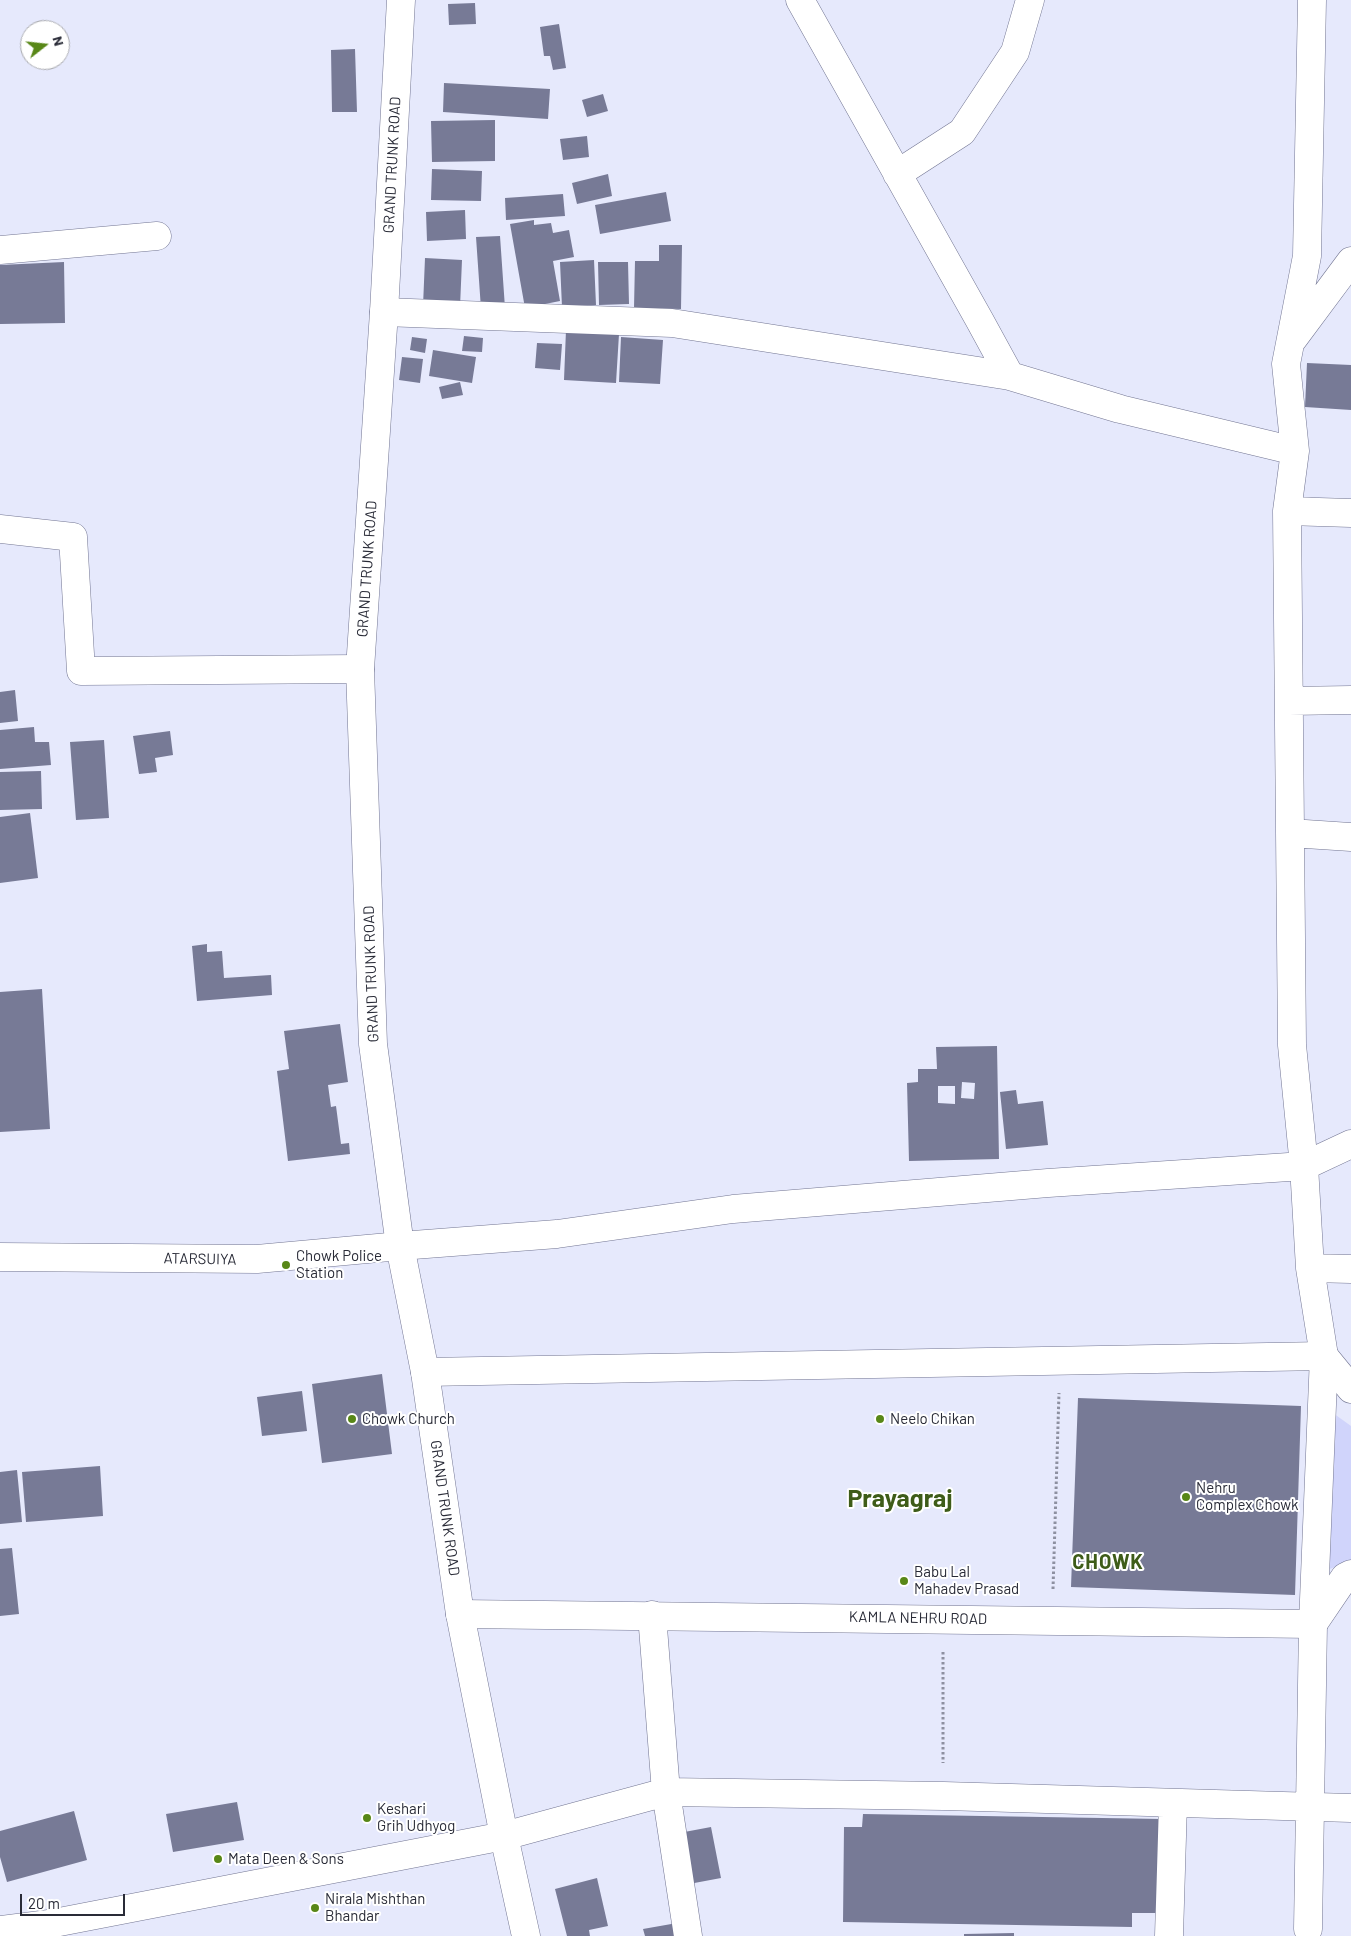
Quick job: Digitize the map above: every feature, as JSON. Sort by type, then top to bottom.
[{"type":"street","name":"GRAND TRUNK ROAD","points":[[401,0],[384,312],[360,669],[373,1044],[400,1246],[425,1372],[460,1614],[526,1936]]},
{"type":"street","points":[[800,0],[1010,376]]},
{"type":"street","points":[[898,174],[962,132],[1015,52],[1030,0]]},
{"type":"street","points":[[1308,1929],[1313,1624],[1324,1356],[1310,1268],[1304,1166],[1292,1045],[1287,511],[1295,451],[1286,364],[1307,256],[1312,0]]},
{"type":"street","points":[[0,250],[157,236]]},
{"type":"street","points":[[1290,344],[1351,261]]},
{"type":"street","points":[[384,312],[672,323],[1010,376],[1120,409],[1295,451]]},
{"type":"street","points":[[1287,511],[1351,513]]},
{"type":"street","points":[[0,529],[73,537],[81,671],[360,669]]},
{"type":"street","points":[[1289,701],[1351,700]]},
{"type":"street","points":[[1290,833],[1351,837]]},
{"type":"street","points":[[1304,1166],[1351,1144]]},
{"type":"street","name":"ATARSUIYA","points":[[0,1257],[257,1259],[557,1234],[732,1208],[1048,1183],[1304,1166]]},
{"type":"street","points":[[1310,1268],[1351,1269]]},
{"type":"street","points":[[425,1372],[1324,1356]]},
{"type":"street","points":[[1324,1356],[1351,1389]]},
{"type":"street","points":[[1313,1624],[1345,1577],[1351,1574]]},
{"type":"street","name":"KAMLA NEHRU ROAD","points":[[460,1614],[1313,1624]]},
{"type":"street","points":[[652,1616],[666,1792],[688,1936]]},
{"type":"street","points":[[0,1930],[46,1930],[504,1836],[666,1792],[944,1796],[1351,1808]]},
{"type":"street","points":[[1169,1936],[1173,1802]]},
{"type":"path","points":[[1052,1620],[1060,1360]]},
{"type":"path","points":[[943,1619],[944,1796]]},
{"type":"shaded area","points":[[1326,1408],[1351,1426],[1351,1562],[1320,1572]]},
{"type":"building","points":[[475,3],[476,24],[449,25],[448,4]]},
{"type":"building","points":[[559,24],[566,68],[553,70],[550,56],[544,56],[540,27]]},
{"type":"building","points":[[355,49],[357,112],[332,112],[331,50]]},
{"type":"building","points":[[444,83],[550,89],[548,119],[443,112]]},
{"type":"building","points":[[603,94],[608,111],[587,117],[582,100]]},
{"type":"building","points":[[495,120],[495,161],[432,162],[431,121]]},
{"type":"building","points":[[587,136],[589,157],[563,160],[560,139]]},
{"type":"building","points":[[432,169],[482,171],[481,201],[431,200]]},
{"type":"building","points":[[608,174],[612,196],[577,204],[572,183]]},
{"type":"building","points":[[666,192],[671,221],[600,234],[595,205]]},
{"type":"building","points":[[563,194],[565,216],[506,220],[505,198]]},
{"type":"building","points":[[465,210],[466,239],[427,241],[426,212]]},
{"type":"building","points":[[534,220],[534,225],[551,223],[553,233],[569,230],[574,257],[553,261],[560,301],[525,308],[510,224]]},
{"type":"building","points":[[500,236],[505,308],[481,309],[476,237]]},
{"type":"building","points":[[659,245],[682,245],[681,309],[634,308],[635,261],[659,261]]},
{"type":"building","points":[[425,258],[462,260],[460,307],[423,306]]},
{"type":"building","points":[[594,260],[596,305],[562,307],[560,262]]},
{"type":"building","points":[[64,262],[65,323],[0,324],[0,265]]},
{"type":"building","points":[[598,262],[628,262],[629,304],[599,305]]},
{"type":"building","points":[[566,330],[619,334],[616,383],[564,380]]},
{"type":"building","points":[[464,336],[483,338],[482,352],[462,351]]},
{"type":"building","points":[[412,337],[427,339],[425,353],[410,350]]},
{"type":"building","points":[[621,337],[663,340],[660,384],[619,382]]},
{"type":"building","points":[[537,343],[562,344],[560,370],[535,368]]},
{"type":"building","points":[[433,350],[476,357],[472,383],[429,376]]},
{"type":"building","points":[[402,357],[423,359],[420,383],[399,380]]},
{"type":"building","points":[[1307,363],[1351,365],[1351,410],[1305,407]]},
{"type":"building","points":[[460,382],[463,395],[442,399],[439,387]]},
{"type":"building","points":[[15,690],[18,721],[0,723],[0,692]]},
{"type":"building","points":[[34,727],[35,742],[49,742],[51,765],[0,769],[0,730]]},
{"type":"building","points":[[170,731],[173,755],[155,758],[157,772],[139,774],[133,736]]},
{"type":"building","points":[[104,740],[109,818],[76,820],[70,742]]},
{"type":"building","points":[[41,771],[42,809],[0,810],[0,772]]},
{"type":"building","points":[[30,813],[38,878],[0,883],[0,817]]},
{"type":"building","points":[[207,944],[207,952],[222,951],[224,978],[271,975],[272,995],[197,1001],[192,946]]},
{"type":"building","points":[[42,989],[50,1129],[0,1132],[0,992]]},
{"type":"building","points":[[340,1024],[348,1082],[328,1085],[331,1107],[336,1106],[341,1144],[349,1143],[350,1154],[288,1161],[277,1071],[289,1069],[284,1031]]},
{"type":"building","points":[[997,1046],[999,1159],[909,1161],[907,1083],[918,1082],[918,1069],[937,1069],[936,1047]],"holes":[[[962,1082],[975,1083],[974,1099],[961,1098]],[[938,1086],[955,1086],[955,1104],[938,1103]]]},
{"type":"building","points":[[1016,1090],[1018,1104],[1043,1101],[1048,1145],[1006,1149],[1000,1092]]},
{"type":"building","name":"Chowk Church","points":[[382,1374],[392,1454],[322,1463],[312,1384]]},
{"type":"building","points":[[302,1391],[307,1431],[262,1436],[257,1397]]},
{"type":"building","name":"Nehru Complex Chowk","points":[[1078,1398],[1301,1406],[1295,1595],[1071,1587]]},
{"type":"building","points":[[100,1466],[103,1516],[26,1522],[22,1472]]},
{"type":"building","points":[[17,1470],[22,1522],[0,1524],[0,1472]]},
{"type":"building","points":[[12,1548],[19,1614],[0,1616],[0,1549]]},
{"type":"building","points":[[237,1802],[244,1840],[173,1852],[166,1814]]},
{"type":"building","points":[[74,1811],[87,1860],[7,1882],[0,1857],[0,1831]]},
{"type":"building","points":[[863,1814],[1162,1819],[1161,1913],[1132,1913],[1132,1927],[843,1922],[844,1827],[862,1827]]},
{"type":"building","points":[[711,1827],[721,1878],[689,1884],[679,1833]]},
{"type":"building","points":[[597,1878],[608,1926],[589,1930],[590,1936],[567,1936],[555,1889]]},
{"type":"building","points":[[677,1923],[678,1936],[645,1936],[643,1929]]},
{"type":"building","points":[[1014,1933],[1014,1936],[964,1936],[964,1934]]},
{"type":"place","name":"Chowk Police Station","points":[[286,1265]]},
{"type":"place","name":"Chowk Church","points":[[352,1419]]},
{"type":"place","name":"Neelo Chikan","points":[[880,1419]]},
{"type":"place","name":"Nehru Complex Chowk","points":[[1186,1497]]},
{"type":"place","name":"Babu Lal Mahadev Prasad","points":[[904,1581]]},
{"type":"place","name":"Keshari Grih Udhyog","points":[[367,1818]]},
{"type":"place","name":"Mata Deen & Sons","points":[[218,1859]]},
{"type":"place","name":"Nirala Mishthan Bhandar","points":[[315,1908]]},
{"type":"district","name":"Prayagraj","points":[[900,1499]]},
{"type":"district","name":"CHOWK","points":[[1108,1562]]}]
